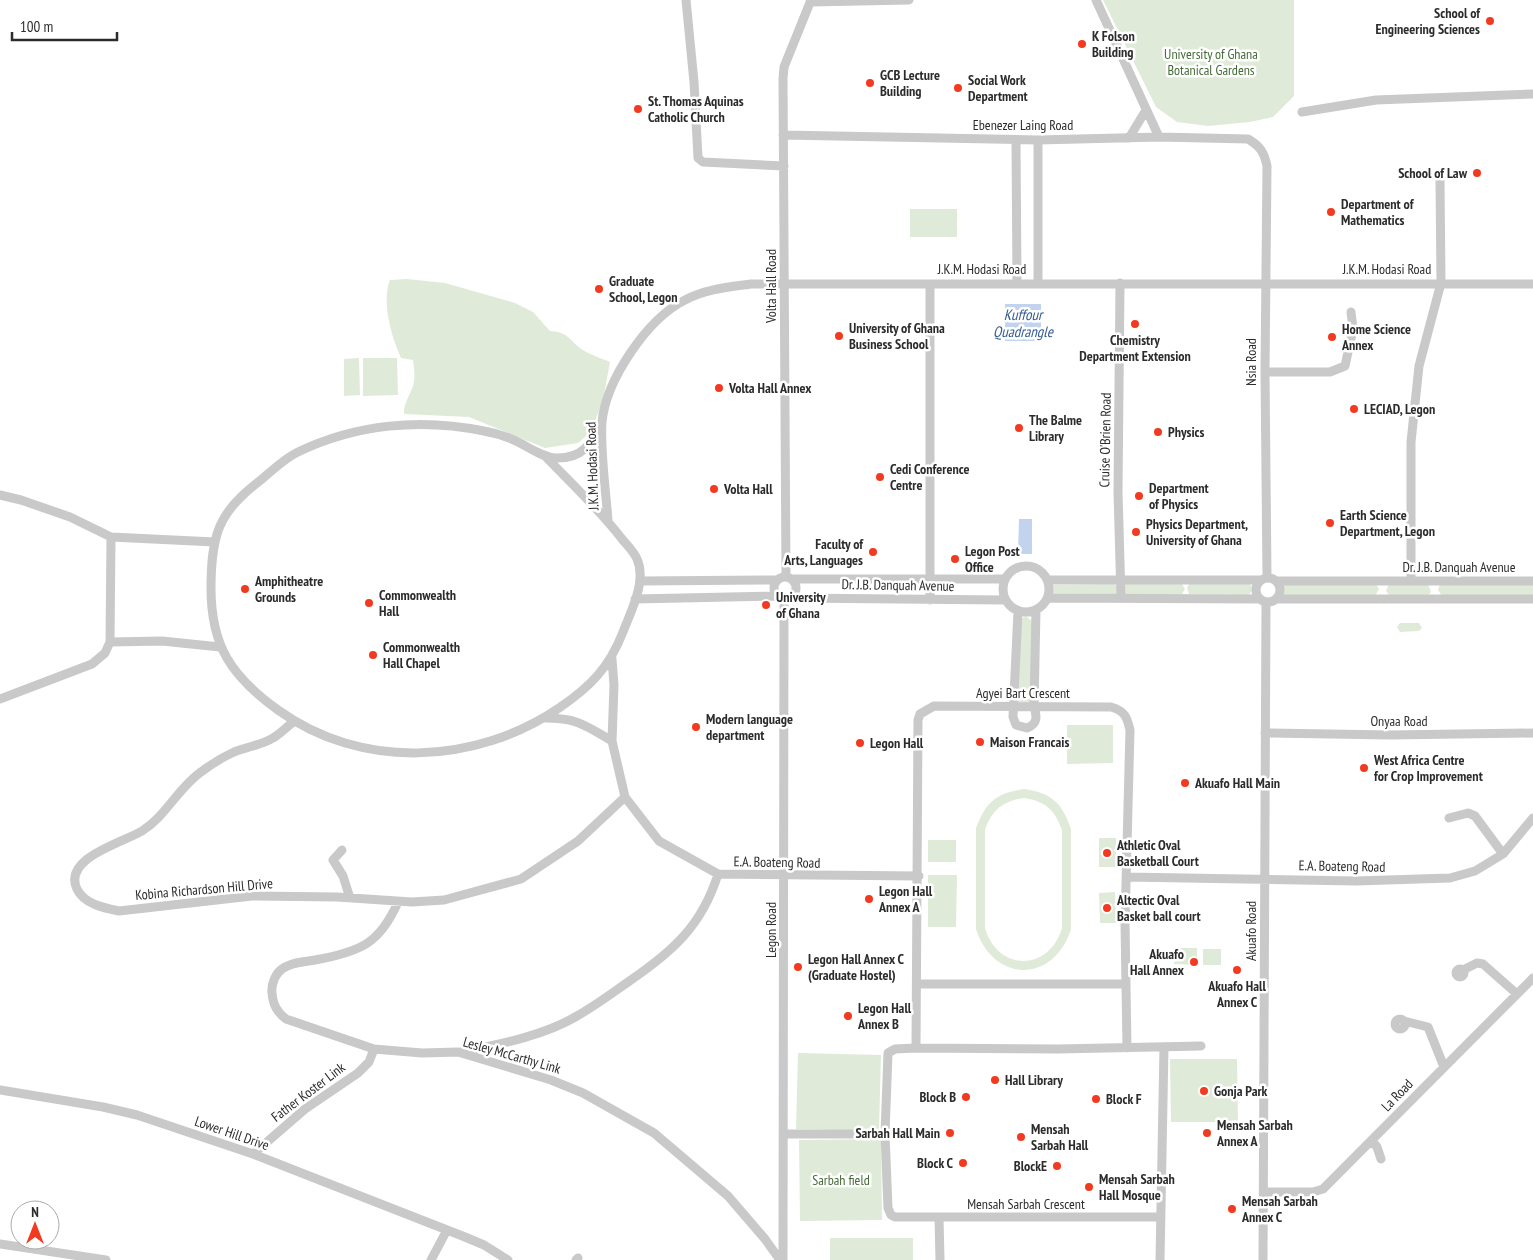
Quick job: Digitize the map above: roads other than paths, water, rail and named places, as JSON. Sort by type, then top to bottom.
[{"type":"street","points":[[686,0],[694,82],[698,158],[703,162],[784,166]]},
{"type":"street","points":[[810,1],[909,0]]},
{"type":"street","points":[[1096,0],[1159,137]]},
{"type":"street","name":"Volta Hall Road","points":[[785,579],[784,67],[810,1]]},
{"type":"street","points":[[1302,112],[1376,100],[1533,94]]},
{"type":"street","points":[[1129,138],[1146,110]]},
{"type":"street","name":"Ebenezer Laing Road","points":[[783,136],[1016,140],[1159,137],[1248,139],[1261,148]]},
{"type":"street","points":[[1016,140],[1017,283]]},
{"type":"street","points":[[1038,140],[1038,283]]},
{"type":"street","name":"Nsia Road","points":[[1261,148],[1267,166],[1264,372],[1264,579]]},
{"type":"street","points":[[1411,581],[1411,471],[1414,409],[1423,348],[1441,283],[1440,180]]},
{"type":"street","name":"Cruise O'Brien Road","points":[[1120,283],[1118,492],[1121,598]]},
{"type":"street","name":"J.K.M. Hodasi Road","points":[[608,521],[602,422],[609,393],[624,364],[666,311],[684,300],[707,292],[751,284],[1533,284]]},
{"type":"street","points":[[930,284],[930,600]]},
{"type":"street","points":[[1264,372],[1330,372],[1344,366],[1353,329],[1351,312]]},
{"type":"street","points":[[544,455],[608,521],[637,559],[642,576],[612,660],[579,694],[544,718],[503,738],[462,750],[422,753],[380,750],[348,743],[294,721],[257,695],[226,660],[211,617],[211,573],[215,542],[222,520],[242,495],[295,453],[360,430],[420,423],[451,425],[489,432],[516,441],[554,458],[580,452],[590,446],[602,422]]},
{"type":"street","points":[[0,496],[20,500],[70,517],[111,536],[215,542]]},
{"type":"street","points":[[0,700],[92,664],[105,653],[110,642],[111,536]]},
{"type":"street","points":[[1025,566],[1040,570],[1048,580],[1047,598],[1036,610],[1027,613],[1018,611],[1010,607],[1004,600],[1002,590],[1004,580],[1010,571],[1025,566]]},
{"type":"street","points":[[785,579],[796,589],[784,598],[774,590],[785,579]]},
{"type":"street","points":[[1263,600],[1256,591],[1264,579]]},
{"type":"street","name":"Dr. J.B. Danquah Avenue","points":[[1048,580],[1264,579],[1276,581],[1533,582]]},
{"type":"street","name":"Dr. J.B. Danquah Avenue","points":[[640,580],[1004,580]]},
{"type":"street","points":[[1276,581],[1280,592],[1276,599]]},
{"type":"street","name":"Dr. J.B. Danquah Avenue","points":[[1385,581],[1385,599]]},
{"type":"street","points":[[1436,581],[1436,599]]},
{"type":"street","name":"Legon Road","points":[[782,1260],[785,876],[784,598]]},
{"type":"street","points":[[1047,598],[1263,600],[1533,599]]},
{"type":"street","name":"Dr. J.B. Danquah Avenue","points":[[635,599],[1004,600]]},
{"type":"street","name":"Akuafo Road","points":[[1263,600],[1265,733],[1263,1260]]},
{"type":"street","points":[[1018,611],[1014,721],[1019,727],[1027,728],[1036,721],[1034,706],[1036,610]]},
{"type":"street","points":[[110,642],[162,641],[220,647]]},
{"type":"street","name":"E.A. Boateng Road","points":[[612,660],[614,686],[612,741],[625,797],[658,841],[718,874],[918,876]]},
{"type":"street","name":"Agyei Bart Crescent","points":[[916,1048],[918,984],[918,720],[920,714],[934,706],[1111,707],[1121,710],[1127,718],[1130,730],[1127,878],[1127,1048]]},
{"type":"street","points":[[544,718],[566,718],[580,721],[612,741]]},
{"type":"street","name":"Kobina Richardson Hill Drive","points":[[294,721],[272,739],[233,753],[199,772],[158,817],[142,831],[80,864],[76,874],[76,886],[87,900],[101,907],[119,911],[252,896],[350,898],[398,902],[444,900],[521,878],[578,841],[625,797]]},
{"type":"street","name":"Onyaa Road","points":[[1265,733],[1383,735],[1533,733]]},
{"type":"street","points":[[1450,818],[1468,814],[1475,816],[1503,854]]},
{"type":"street","name":"E.A. Boateng Road","points":[[1127,878],[1265,878],[1356,881],[1450,878],[1475,871],[1503,854],[1533,818]]},
{"type":"street","points":[[342,850],[333,860],[343,876],[350,898]]},
{"type":"street","points":[[458,1052],[521,1038],[576,1017],[654,965],[676,946],[697,920],[712,894],[718,874]]},
{"type":"street","name":"Lesley McCarthy Link","points":[[398,902],[385,927],[367,943],[355,950],[295,963],[281,969],[275,978],[272,990],[273,1003],[279,1013],[286,1019],[374,1049],[422,1053],[458,1052],[551,1080],[583,1093],[654,1133],[728,1196],[782,1260]]},
{"type":"street","points":[[1463,970],[1478,963],[1484,964],[1517,994]]},
{"type":"street","name":"La Road","points":[[1264,1192],[1320,1191],[1338,1177],[1533,978]]},
{"type":"street","points":[[918,984],[1126,984]]},
{"type":"street","points":[[1404,1021],[1428,1027],[1444,1067]]},
{"type":"street","points":[[916,1048],[1200,1046]]},
{"type":"street","points":[[1160,1260],[1164,1047]]},
{"type":"street","name":"Mensah Sarbah Crescent","points":[[916,1048],[895,1049],[887,1056],[885,1134],[888,1208],[891,1215],[895,1217],[1161,1217]]},
{"type":"street","name":"Father Koster Link","points":[[254,1154],[305,1109],[358,1073],[369,1062],[374,1049]]},
{"type":"street","name":"Lower Hill Drive","points":[[0,1090],[103,1107],[137,1115],[254,1154],[484,1245],[508,1260]]},
{"type":"street","points":[[784,1134],[885,1134]]},
{"type":"street","points":[[1372,1142],[1377,1147],[1381,1159]]},
{"type":"street","points":[[939,1217],[940,1260]]},
{"type":"street","points":[[431,1260],[448,1230]]},
{"type":"street","points":[[0,1244],[106,1260]]},
{"type":"water","name":"Kuffour Quadrangle","points":[[1005,304],[1041,304],[1041,341],[1005,341]]},
{"type":"water","points":[[1019,519],[1032,519],[1032,554],[1018,554]]},
{"type":"place","name":"School of Engineering Sciences","points":[[1490,21]]},
{"type":"place","name":"K Folson Building","points":[[1082,44]]},
{"type":"place","name":"GCB Lecture Building","points":[[870,83]]},
{"type":"place","name":"Social Work Department","points":[[958,88]]},
{"type":"place","name":"St. Thomas Aquinas Catholic Church","points":[[638,109]]},
{"type":"place","name":"School of Law","points":[[1477,173]]},
{"type":"place","name":"Department of Mathematics","points":[[1331,212]]},
{"type":"place","name":"Graduate School, Legon","points":[[599,289]]},
{"type":"place","name":"Chemistry Department Extension","points":[[1135,324]]},
{"type":"place","name":"University of Ghana Business School","points":[[839,336]]},
{"type":"place","name":"Home Science Annex","points":[[1332,337]]},
{"type":"place","name":"Volta Hall Annex","points":[[719,388]]},
{"type":"place","name":"LECIAD, Legon","points":[[1354,409]]},
{"type":"place","name":"The Balme Library","points":[[1019,428]]},
{"type":"place","name":"Physics","points":[[1158,432]]},
{"type":"place","name":"Cedi Conference Centre","points":[[880,477]]},
{"type":"place","name":"Volta Hall","points":[[714,489]]},
{"type":"place","name":"Department of Physics","points":[[1139,496]]},
{"type":"place","name":"Earth Science Department, Legon","points":[[1330,523]]},
{"type":"place","name":"Physics Department, University of Ghana","points":[[1136,532]]},
{"type":"place","name":"Faculty of Arts, Languages","points":[[873,552]]},
{"type":"place","name":"Legon Post Office","points":[[955,559]]},
{"type":"place","name":"Amphitheatre Grounds","points":[[245,589]]},
{"type":"place","name":"Commonwealth Hall","points":[[369,603]]},
{"type":"place","name":"University of Ghana","points":[[766,605]]},
{"type":"place","name":"Commonwealth Hall Chapel","points":[[373,655]]},
{"type":"place","name":"Modern language department","points":[[696,727]]},
{"type":"place","name":"Maison Francais","points":[[980,742]]},
{"type":"place","name":"Legon Hall","points":[[860,743]]},
{"type":"place","name":"West Africa Centre for Crop Improvement","points":[[1364,768]]},
{"type":"place","name":"Akuafo Hall Main","points":[[1185,783]]},
{"type":"place","name":"Athletic Oval Basketball Court","points":[[1107,853]]},
{"type":"place","name":"Legon Hall Annex A","points":[[869,899]]},
{"type":"place","name":"Altectic Oval Basket ball court","points":[[1107,908]]},
{"type":"place","name":"Akuafo Hall Annex","points":[[1194,962]]},
{"type":"place","name":"Legon Hall Annex C (Graduate Hostel)","points":[[798,967]]},
{"type":"place","name":"Akuafo Hall Annex C","points":[[1237,970]]},
{"type":"place","name":"Legon Hall Annex B","points":[[848,1016]]},
{"type":"place","name":"Hall Library","points":[[995,1080]]},
{"type":"place","name":"Gonja Park","points":[[1204,1091]]},
{"type":"place","name":"Block B","points":[[966,1097]]},
{"type":"place","name":"Block F","points":[[1096,1099]]},
{"type":"place","name":"Sarbah Hall Main","points":[[950,1133]]},
{"type":"place","name":"Mensah Sarbah Annex A","points":[[1207,1133]]},
{"type":"place","name":"Mensah Sarbah Hall","points":[[1021,1137]]},
{"type":"place","name":"Block C","points":[[963,1163]]},
{"type":"place","name":"BlockE","points":[[1057,1166]]},
{"type":"place","name":"Mensah Sarbah Hall Mosque","points":[[1089,1187]]},
{"type":"place","name":"Mensah Sarbah Annex C","points":[[1232,1209]]},
{"type":"park label","name":"University of Ghana Botanical Gardens","points":[[1211,62]]},
{"type":"park label","name":"Sarbah field","points":[[841,1180]]}]
